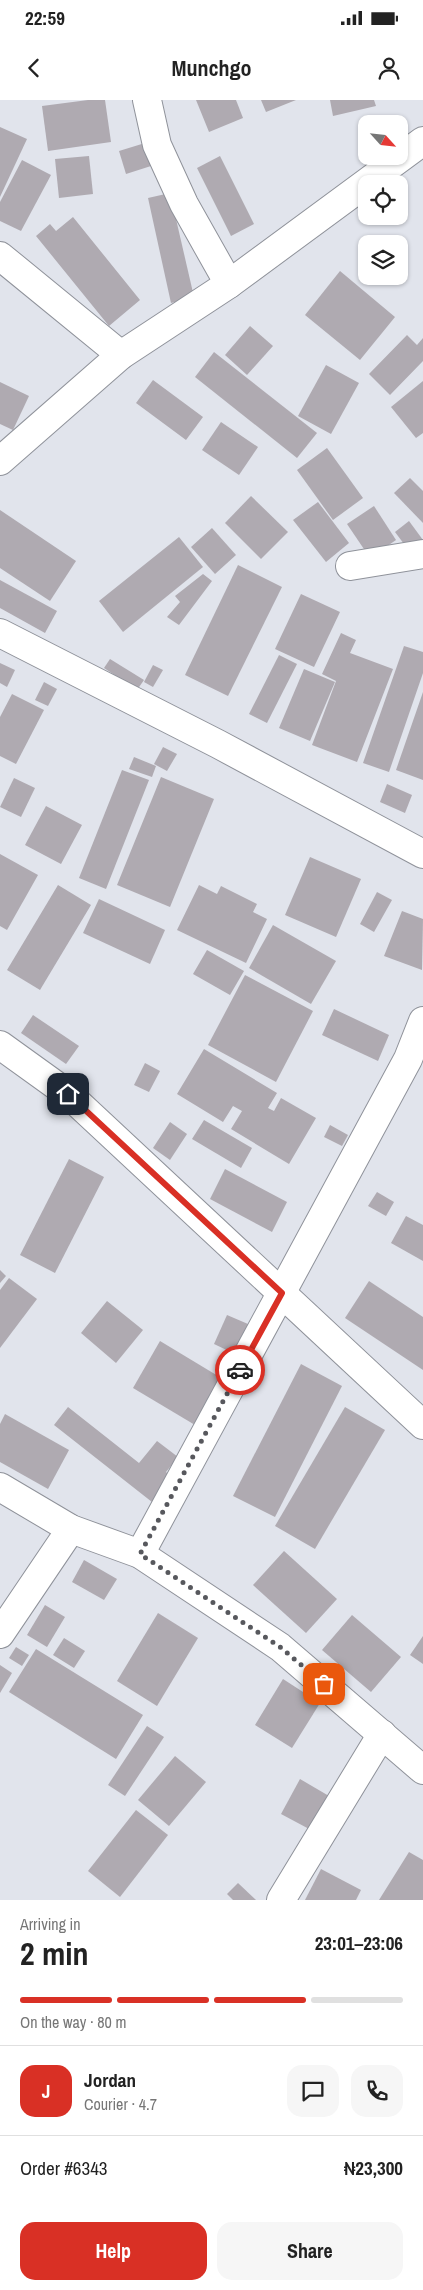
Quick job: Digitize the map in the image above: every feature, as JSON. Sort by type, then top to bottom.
[{"type":"street","points":[[147,100],[161,153],[184,204],[229,284]]},
{"type":"street","points":[[0,461],[120,355],[229,284],[423,142]]},
{"type":"street","points":[[0,256],[120,355]]},
{"type":"street","points":[[350,566],[423,554]]},
{"type":"street","points":[[0,633],[218,744],[423,854]]},
{"type":"street","points":[[140,1554],[408,1059],[423,1021]]},
{"type":"street","points":[[0,1045],[68,1094],[423,1425]]},
{"type":"street","points":[[0,1487],[71,1529],[140,1554],[280,1647],[423,1770]]},
{"type":"street","points":[[0,1634],[71,1529]]},
{"type":"street","points":[[281,1900],[382,1734]]},
{"type":"building","points":[[88,100],[105,100],[111,142],[48,151],[42,106]]},
{"type":"building","points":[[196,100],[236,100],[243,118],[209,132]]},
{"type":"building","points":[[261,100],[296,100],[266,112]]},
{"type":"building","points":[[330,100],[374,100],[376,106],[333,116]]},
{"type":"building","points":[[0,127],[27,139],[0,197]]},
{"type":"building","points":[[145,143],[151,166],[126,174],[119,151]]},
{"type":"building","points":[[89,156],[93,194],[59,198],[55,159]]},
{"type":"building","points":[[220,156],[254,224],[231,236],[197,168]]},
{"type":"building","points":[[22,160],[51,175],[21,231],[0,221],[0,202]]},
{"type":"building","points":[[170,193],[194,297],[171,303],[148,198]]},
{"type":"building","points":[[73,217],[140,300],[109,326],[36,236],[50,224],[56,231]]},
{"type":"building","points":[[340,271],[395,317],[360,360],[305,315]]},
{"type":"building","points":[[250,326],[273,346],[247,375],[225,355]]},
{"type":"building","points":[[407,335],[417,345],[423,338],[423,361],[390,395],[369,374]]},
{"type":"building","points":[[214,352],[317,433],[297,458],[195,377]]},
{"type":"building","points":[[326,365],[359,383],[331,434],[298,416]]},
{"type":"building","points":[[153,380],[203,417],[186,440],[136,403]]},
{"type":"building","points":[[423,381],[423,433],[416,438],[391,407]]},
{"type":"building","points":[[0,382],[29,396],[13,430],[0,424]]},
{"type":"building","points":[[221,422],[258,447],[239,475],[202,450]]},
{"type":"building","points":[[327,448],[363,498],[333,520],[297,470]]},
{"type":"building","points":[[410,478],[423,491],[423,523],[394,493]]},
{"type":"building","points":[[251,496],[288,532],[261,559],[225,523]]},
{"type":"building","points":[[318,502],[349,543],[326,562],[293,520]]},
{"type":"building","points":[[374,506],[396,540],[370,558],[347,524]]},
{"type":"building","points":[[0,510],[76,561],[50,601],[0,568]]},
{"type":"building","points":[[409,521],[423,540],[423,543],[410,552],[395,532]]},
{"type":"building","points":[[212,528],[236,555],[215,574],[191,547]]},
{"type":"building","points":[[179,537],[203,567],[123,632],[99,601]]},
{"type":"building","points":[[238,565],[282,587],[228,696],[185,675]]},
{"type":"building","points":[[203,574],[212,581],[179,625],[167,617],[180,602],[175,596]]},
{"type":"building","points":[[0,580],[57,611],[45,633],[0,608]]},
{"type":"building","points":[[301,594],[340,612],[314,667],[275,649]]},
{"type":"building","points":[[341,633],[356,640],[350,653],[393,669],[357,762],[312,745],[336,681],[322,674]]},
{"type":"building","points":[[404,646],[423,652],[423,673],[389,772],[363,763]]},
{"type":"building","points":[[279,655],[297,664],[267,723],[249,714]]},
{"type":"building","points":[[110,659],[144,680],[137,690],[104,668]]},
{"type":"building","points":[[0,663],[15,670],[7,687],[0,683]]},
{"type":"building","points":[[153,665],[163,670],[153,687],[144,682]]},
{"type":"building","points":[[304,669],[335,682],[310,741],[279,728]]},
{"type":"building","points":[[44,682],[57,689],[48,706],[35,700]]},
{"type":"building","points":[[423,692],[423,780],[396,770]]},
{"type":"building","points":[[12,694],[44,710],[16,764],[0,756],[0,717]]},
{"type":"building","points":[[163,747],[177,754],[167,771],[154,764]]},
{"type":"building","points":[[134,757],[156,766],[152,777],[129,769]]},
{"type":"building","points":[[122,770],[149,780],[106,889],[79,878]]},
{"type":"building","points":[[161,777],[214,799],[170,907],[117,885]]},
{"type":"building","points":[[14,778],[35,788],[21,817],[0,807]]},
{"type":"building","points":[[387,784],[412,795],[405,813],[380,802]]},
{"type":"building","points":[[46,806],[82,825],[61,864],[25,845]]},
{"type":"building","points":[[0,854],[38,875],[7,930],[0,926]]},
{"type":"building","points":[[310,857],[361,879],[336,937],[285,915]]},
{"type":"building","points":[[58,885],[91,905],[40,990],[7,970]]},
{"type":"building","points":[[199,885],[217,894],[221,886],[257,904],[253,912],[267,919],[246,963],[177,930]]},
{"type":"building","points":[[377,892],[392,900],[374,932],[360,924]]},
{"type":"building","points":[[99,899],[165,930],[150,964],[83,933]]},
{"type":"building","points":[[402,911],[423,919],[422,970],[384,956]]},
{"type":"building","points":[[273,925],[336,961],[311,1004],[249,968]]},
{"type":"building","points":[[207,950],[244,971],[230,995],[193,974]]},
{"type":"building","points":[[245,975],[313,1011],[276,1082],[208,1045]]},
{"type":"building","points":[[334,1009],[389,1035],[378,1061],[322,1035]]},
{"type":"building","points":[[33,1015],[79,1046],[66,1064],[21,1033]]},
{"type":"building","points":[[204,1049],[277,1093],[268,1108],[274,1111],[281,1098],[316,1118],[289,1164],[231,1129],[242,1111],[233,1106],[223,1122],[177,1094]]},
{"type":"building","points":[[145,1063],[160,1071],[149,1092],[134,1085]]},
{"type":"building","points":[[204,1120],[252,1148],[241,1168],[192,1139]]},
{"type":"building","points":[[170,1122],[187,1134],[170,1160],[153,1148]]},
{"type":"building","points":[[330,1125],[348,1135],[342,1146],[324,1137]]},
{"type":"building","points":[[69,1159],[104,1177],[55,1273],[20,1255]]},
{"type":"building","points":[[225,1169],[287,1202],[272,1232],[210,1199]]},
{"type":"building","points":[[377,1192],[394,1202],[386,1216],[368,1206]]},
{"type":"building","points":[[406,1216],[423,1225],[423,1261],[391,1243]]},
{"type":"building","points":[[0,1270],[6,1276],[0,1283]]},
{"type":"building","points":[[9,1278],[37,1299],[0,1348],[0,1290]]},
{"type":"building","points":[[369,1281],[423,1317],[423,1370],[345,1318]]},
{"type":"building","points":[[107,1301],[143,1330],[116,1363],[81,1333]]},
{"type":"building","points":[[227,1315],[248,1324],[235,1354],[214,1344]]},
{"type":"building","points":[[160,1341],[223,1379],[195,1425],[133,1388]]},
{"type":"building","points":[[301,1364],[342,1386],[275,1517],[233,1496]]},
{"type":"building","points":[[68,1407],[139,1463],[157,1441],[178,1457],[166,1472],[171,1477],[152,1502],[54,1425]]},
{"type":"building","points":[[345,1407],[385,1430],[315,1549],[275,1526]]},
{"type":"building","points":[[5,1414],[69,1450],[48,1489],[0,1462],[0,1424]]},
{"type":"building","points":[[284,1551],[337,1599],[306,1633],[253,1585]]},
{"type":"building","points":[[84,1560],[117,1579],[104,1600],[72,1582]]},
{"type":"building","points":[[45,1605],[65,1617],[47,1647],[27,1635]]},
{"type":"building","points":[[158,1613],[198,1638],[157,1706],[117,1681]]},
{"type":"building","points":[[352,1615],[401,1657],[371,1692],[322,1650]]},
{"type":"building","points":[[423,1636],[423,1664],[410,1655]]},
{"type":"building","points":[[64,1638],[85,1651],[74,1668],[53,1655]]},
{"type":"building","points":[[16,1647],[29,1655],[22,1666],[9,1658]]},
{"type":"building","points":[[36,1649],[143,1715],[116,1759],[9,1692]]},
{"type":"building","points":[[0,1665],[12,1673],[0,1693]]},
{"type":"building","points":[[283,1679],[320,1703],[292,1748],[255,1725]]},
{"type":"building","points":[[147,1726],[164,1737],[125,1796],[108,1785]]},
{"type":"building","points":[[175,1756],[206,1782],[169,1826],[138,1800]]},
{"type":"building","points":[[300,1779],[329,1796],[311,1830],[281,1814]]},
{"type":"building","points":[[136,1810],[168,1835],[120,1897],[88,1871]]},
{"type":"building","points":[[409,1852],[423,1860],[423,1900],[379,1900]]},
{"type":"building","points":[[321,1869],[361,1890],[356,1900],[305,1900]]},
{"type":"building","points":[[238,1883],[256,1900],[233,1900],[227,1894]]},
{"type":"way so far","points":[[240,1370],[140,1554],[280,1647],[324,1684]]},
{"type":"route","points":[[68,1094],[282,1293],[240,1370]]}]
